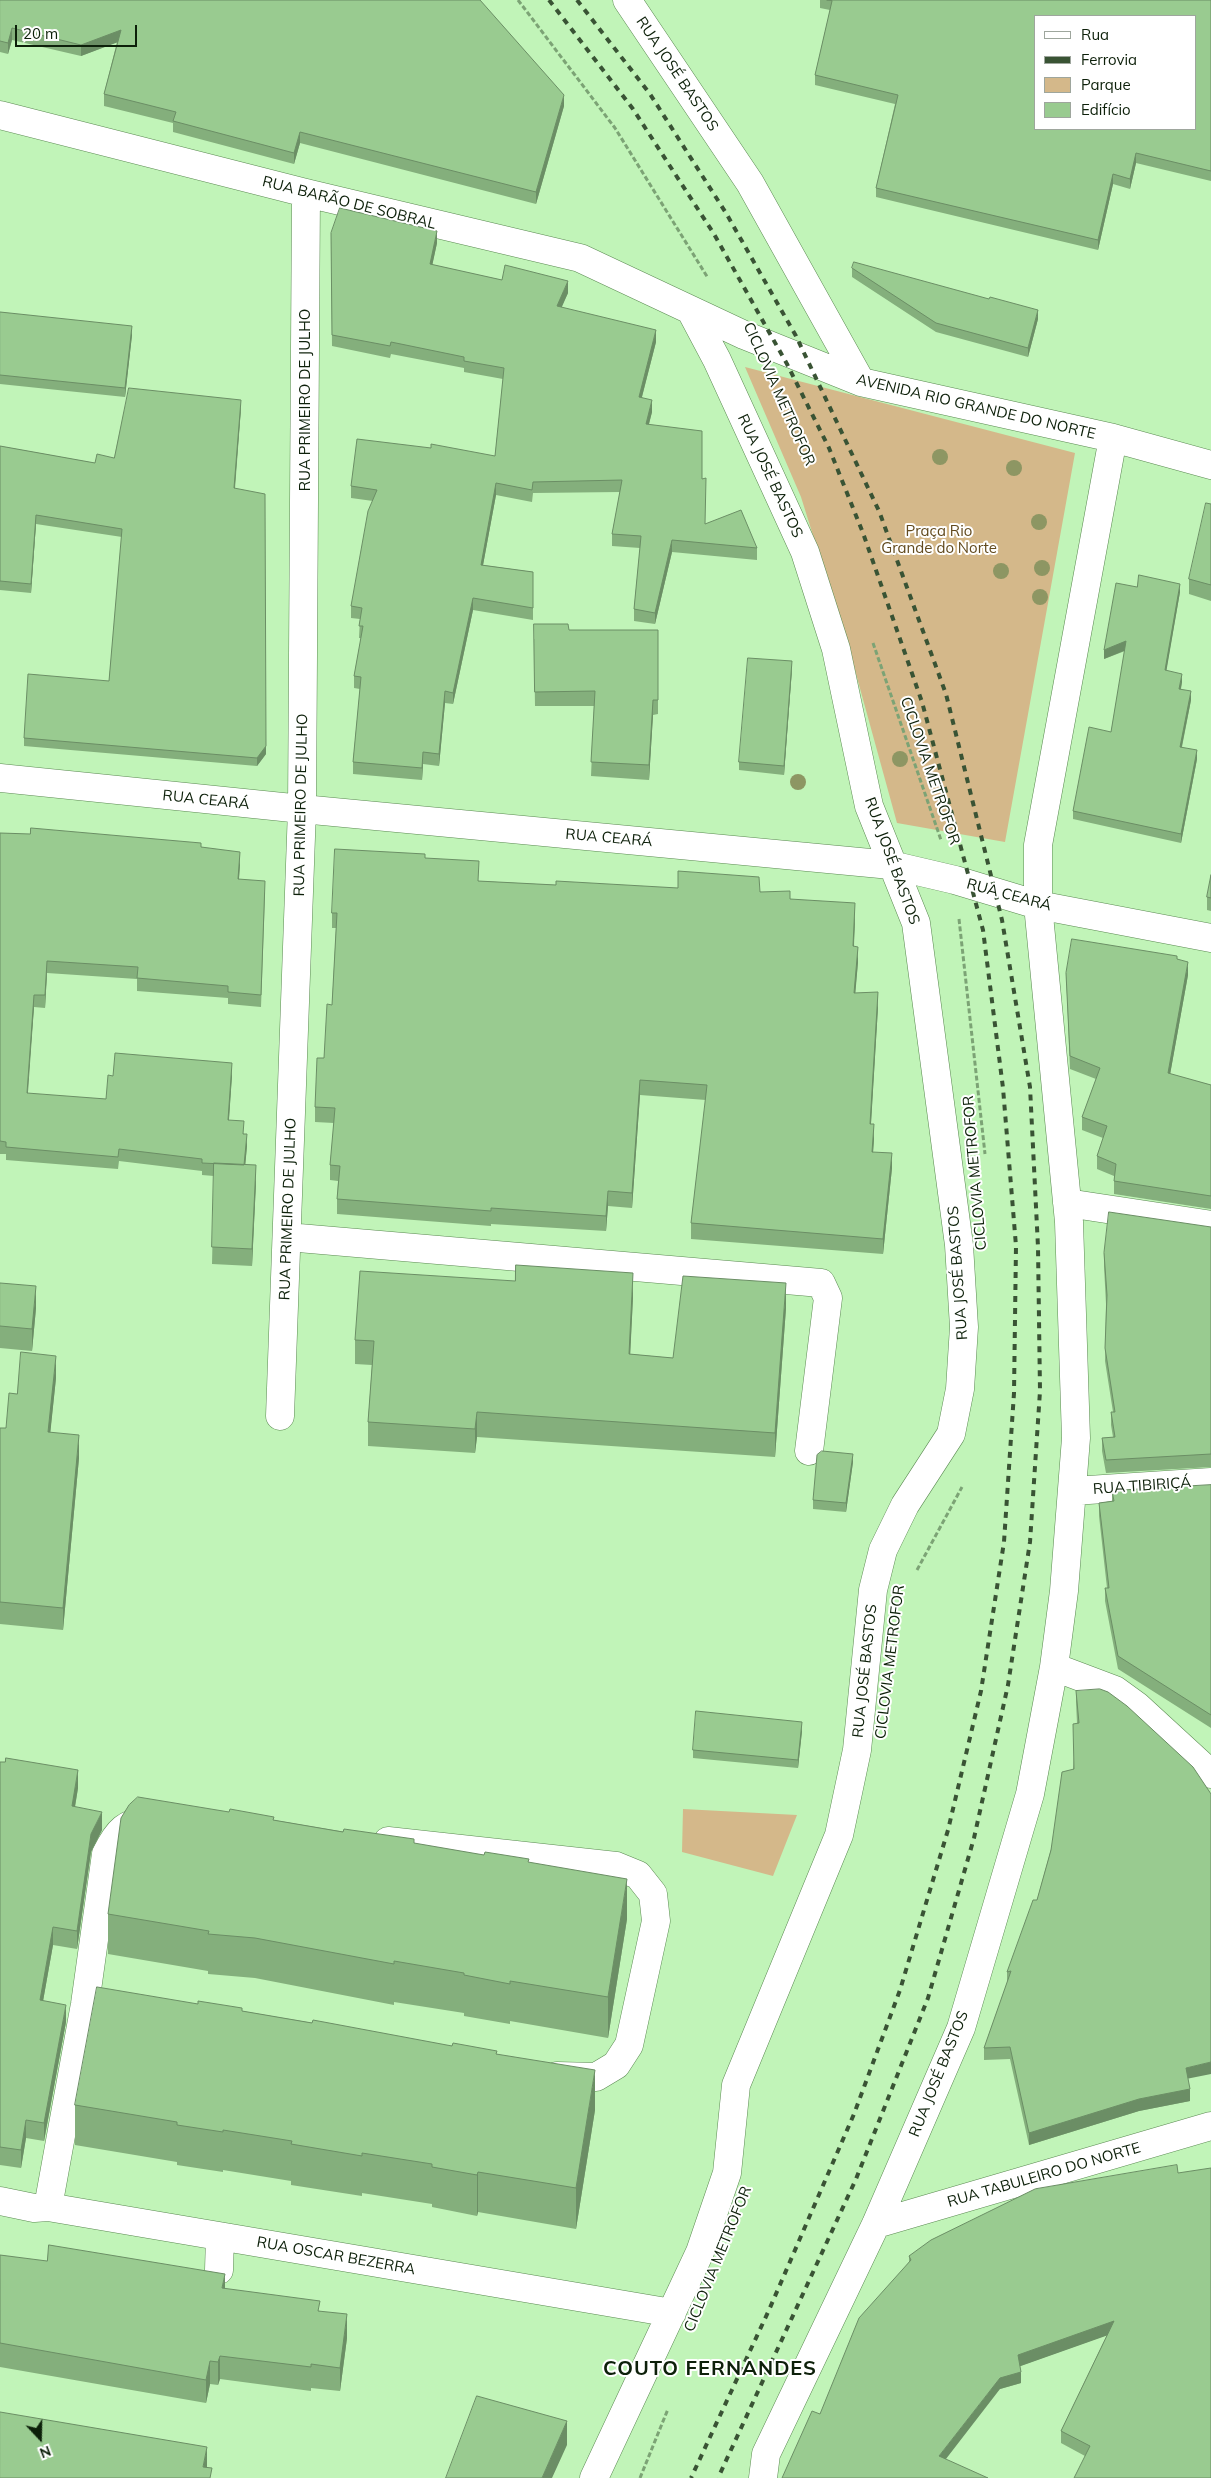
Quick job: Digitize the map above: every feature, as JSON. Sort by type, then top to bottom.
[{"type":"street","name":"RUA JOSÉ BASTOS","points":[[627,0],[750,183],[862,382]]},
{"type":"street","name":"RUA BARÃO DE SOBRAL","points":[[0,115],[306,193],[580,258],[691,311]]},
{"type":"street","name":"RUA PRIMEIRO DE JULHO","points":[[280,1416],[302,810],[306,193]]},
{"type":"street","name":"RUA JOSÉ BASTOS","points":[[594,2478],[700,2252],[727,2174],[736,2085],[839,1834],[857,1750],[873,1590],[883,1550],[906,1505],[951,1434],[960,1389],[964,1327],[959,1245],[926,984],[916,922],[891,865],[869,806],[836,649],[805,552],[717,360],[691,311]]},
{"type":"street","name":"AVENIDA RIO GRANDE DO NORTE","points":[[691,311],[744,335],[862,382],[1113,438],[1211,465]]},
{"type":"street","name":"RUA JOSÉ BASTOS","points":[[763,2478],[766,2454],[876,2224],[961,2028],[1030,1794],[1054,1667],[1064,1591],[1076,1438],[1067,1203],[1038,905],[1038,845],[1113,438]]},
{"type":"street","name":"RUA CEARÁ","points":[[0,778],[302,810],[891,865],[955,880],[1038,905],[1211,938]]},
{"type":"street","points":[[1067,1203],[1211,1225]]},
{"type":"street","points":[[286,1237],[821,1283],[828,1298],[809,1451]]},
{"type":"street","name":"RUA TIBIRIÇÁ","points":[[1073,1491],[1211,1482]]},
{"type":"street","points":[[1054,1667],[1115,1690],[1137,1706],[1211,1774]]},
{"type":"street","points":[[48,2207],[84,2004],[106,1854],[116,1834],[134,1821],[160,1816],[180,1818]]},
{"type":"street","points":[[359,1838],[616,1866],[638,1875],[653,1894],[656,1921],[629,2044],[616,2065],[596,2077],[567,2077],[527,2071]]},
{"type":"street","points":[[84,2004],[154,2015]]},
{"type":"street","name":"RUA TABULEIRO DO NORTE","points":[[876,2224],[1211,2126]]},
{"type":"street","name":"RUA OSCAR BEZERRA","points":[[0,2201],[34,2208],[48,2207],[672,2313]]},
{"type":"street","points":[[219,2270],[220,2237]]},
{"type":"path","points":[[518,0],[615,128],[713,286]]},
{"type":"path","name":"CICLOVIA METROFOR","points":[[871,638],[883,665],[955,880],[986,1164]]},
{"type":"path","name":"CICLOVIA METROFOR","points":[[912,1578],[953,1506],[965,1479]]},
{"type":"path","points":[[640,2478],[671,2403]]},
{"type":"green space","name":"Praça Rio Grande do Norte","points":[[745,367],[1075,453],[1005,842],[897,823],[853,663],[801,497]]},
{"type":"green space","points":[[683,1809],[797,1815],[773,1876],[682,1852]]},
{"type":"building","points":[[0,0],[480,0],[564,95],[536,192],[300,132],[294,153],[173,121],[176,112],[104,94],[121,30],[81,45],[12,28],[8,43],[0,41]]},
{"type":"building","points":[[827,0],[1211,0],[1211,171],[1136,153],[1130,179],[1113,174],[1098,240],[876,188],[898,95],[815,75],[832,1]]},
{"type":"building","points":[[340,208],[437,231],[430,264],[502,280],[505,265],[568,281],[557,306],[656,330],[639,397],[652,400],[646,424],[702,431],[702,479],[706,478],[705,524],[741,510],[757,548],[672,540],[655,613],[634,609],[641,536],[612,534],[622,480],[533,482],[532,490],[496,483],[481,565],[533,572],[533,608],[473,598],[453,693],[445,691],[439,754],[423,752],[422,768],[353,762],[361,677],[354,676],[363,626],[359,626],[362,608],[351,606],[368,511],[377,490],[351,486],[357,439],[431,448],[431,444],[495,456],[504,368],[464,361],[464,357],[391,342],[390,346],[332,335],[331,233]]},
{"type":"building","points":[[854,262],[989,299],[990,297],[1038,310],[1028,348],[936,323],[852,268]]},
{"type":"building","points":[[0,312],[132,326],[125,388],[0,375]]},
{"type":"building","points":[[129,388],[241,400],[234,488],[265,494],[266,746],[257,758],[24,738],[28,674],[109,681],[122,529],[36,515],[31,584],[0,581],[0,446],[95,463],[97,454],[114,458]]},
{"type":"building","points":[[1206,503],[1211,504],[1211,585],[1189,579]]},
{"type":"building","points":[[1139,575],[1180,584],[1165,670],[1182,674],[1179,689],[1191,691],[1180,747],[1197,750],[1181,834],[1073,811],[1089,727],[1111,732],[1126,641],[1104,650],[1116,583],[1137,587]]},
{"type":"building","points":[[534,624],[568,624],[569,630],[658,630],[658,700],[653,700],[649,765],[591,762],[595,691],[535,692]]},
{"type":"building","points":[[748,658],[792,661],[784,766],[739,762]]},
{"type":"building","points":[[31,828],[201,843],[201,847],[240,852],[238,879],[265,881],[261,995],[228,992],[228,986],[137,978],[138,967],[47,961],[45,995],[34,995],[27,1093],[106,1099],[108,1075],[113,1076],[115,1053],[232,1063],[228,1120],[244,1121],[243,1134],[247,1134],[244,1165],[202,1163],[202,1159],[119,1149],[118,1157],[6,1147],[6,1142],[0,1141],[0,833],[30,834]]},
{"type":"building","points":[[335,849],[425,854],[425,858],[479,861],[478,881],[556,885],[556,881],[678,888],[678,871],[759,877],[760,892],[790,891],[790,899],[855,903],[853,946],[858,947],[854,993],[878,992],[870,1124],[874,1124],[872,1152],[892,1153],[883,1239],[691,1223],[707,1085],[640,1080],[632,1193],[608,1191],[606,1216],[491,1208],[491,1211],[337,1199],[340,1166],[330,1165],[335,1108],[315,1107],[317,1058],[324,1058],[327,1004],[332,1005],[337,913],[332,913]]},
{"type":"building","points":[[1211,875],[1211,898],[1207,897]]},
{"type":"building","points":[[1072,939],[1177,956],[1177,959],[1188,962],[1168,1073],[1211,1085],[1211,1196],[1114,1181],[1116,1164],[1097,1156],[1107,1126],[1082,1117],[1100,1068],[1070,1056],[1066,973]]},
{"type":"building","points":[[214,1163],[256,1165],[252,1249],[212,1247]]},
{"type":"building","points":[[1109,1212],[1211,1227],[1211,1454],[1106,1460],[1102,1438],[1115,1437],[1111,1412],[1115,1412],[1105,1348],[1107,1295],[1104,1253]]},
{"type":"building","points":[[516,1265],[633,1273],[629,1354],[673,1358],[683,1276],[786,1283],[775,1433],[477,1412],[475,1429],[368,1422],[374,1341],[355,1340],[360,1271],[515,1281]]},
{"type":"building","points":[[0,1283],[36,1286],[32,1329],[0,1326]]},
{"type":"building","points":[[21,1352],[56,1356],[48,1432],[79,1435],[63,1608],[0,1602],[0,1428],[6,1428],[9,1393],[17,1394]]},
{"type":"building","points":[[822,1451],[853,1454],[846,1503],[813,1500],[817,1455]]},
{"type":"building","points":[[1211,1485],[1211,1715],[1118,1656],[1105,1588],[1109,1588],[1099,1503],[1114,1501],[1112,1491]]},
{"type":"building","points":[[1100,1689],[1108,1692],[1127,1706],[1193,1767],[1211,1794],[1211,2062],[1186,2068],[1190,2089],[1139,2099],[1029,2133],[1010,2047],[984,2048],[1011,1971],[1007,1972],[1033,1900],[1037,1900],[1051,1850],[1062,1772],[1074,1769],[1073,1724],[1079,1723],[1076,1691]]},
{"type":"building","points":[[696,1711],[802,1722],[798,1760],[693,1750]]},
{"type":"building","points":[[6,1758],[78,1770],[72,1806],[102,1812],[91,1834],[77,1931],[53,1927],[40,2000],[66,2005],[44,2123],[26,2120],[21,2150],[0,2147],[0,1762],[5,1762]]},
{"type":"building","points":[[138,1797],[229,1812],[230,1809],[274,1817],[273,1820],[343,1832],[344,1829],[414,1839],[414,1843],[484,1855],[485,1852],[529,1859],[528,1862],[627,1879],[608,1997],[510,1981],[510,1984],[464,1975],[464,1973],[394,1961],[394,1964],[255,1938],[208,1934],[209,1931],[108,1914],[121,1818],[129,1805]]},
{"type":"building","points":[[97,1987],[198,2004],[198,2001],[242,2008],[242,2011],[312,2023],[313,2020],[452,2046],[453,2043],[497,2051],[496,2054],[595,2070],[576,2188],[478,2172],[477,2175],[432,2167],[432,2164],[362,2153],[362,2156],[291,2144],[292,2141],[177,2125],[177,2122],[75,2105]]},
{"type":"building","points":[[1177,2165],[1178,2173],[1211,2168],[1211,2478],[1074,2478],[1090,2446],[1061,2431],[1114,2321],[1018,2355],[1021,2372],[1000,2378],[939,2456],[988,2478],[782,2478],[812,2411],[820,2414],[859,2318],[911,2260],[909,2256],[931,2240],[1035,2189]]},
{"type":"building","points":[[49,2245],[225,2274],[222,2288],[320,2301],[318,2311],[347,2314],[340,2368],[311,2364],[311,2367],[220,2356],[218,2362],[210,2361],[206,2380],[0,2343],[0,2255],[47,2261]]},
{"type":"building","points":[[477,2396],[567,2421],[542,2478],[446,2478]]},
{"type":"building","points":[[0,2412],[207,2447],[203,2467],[212,2468],[210,2478],[0,2478]]},
{"type":"railway","points":[[549,0],[633,109],[714,234],[787,364],[829,448],[863,533],[922,702],[983,930],[1003,1088],[1016,1246],[1014,1393],[1004,1542],[981,1691],[948,1830],[900,1990],[854,2114],[769,2310],[691,2478]]},
{"type":"railway","points":[[577,0],[650,94],[726,213],[796,336],[879,511],[946,694],[1002,920],[1030,1087],[1038,1247],[1040,1391],[1030,1542],[1008,1685],[974,1838],[928,1998],[856,2179],[718,2478]]},
{"type":"district","name":"COUTO FERNANDES","points":[[710,2369]]}]
